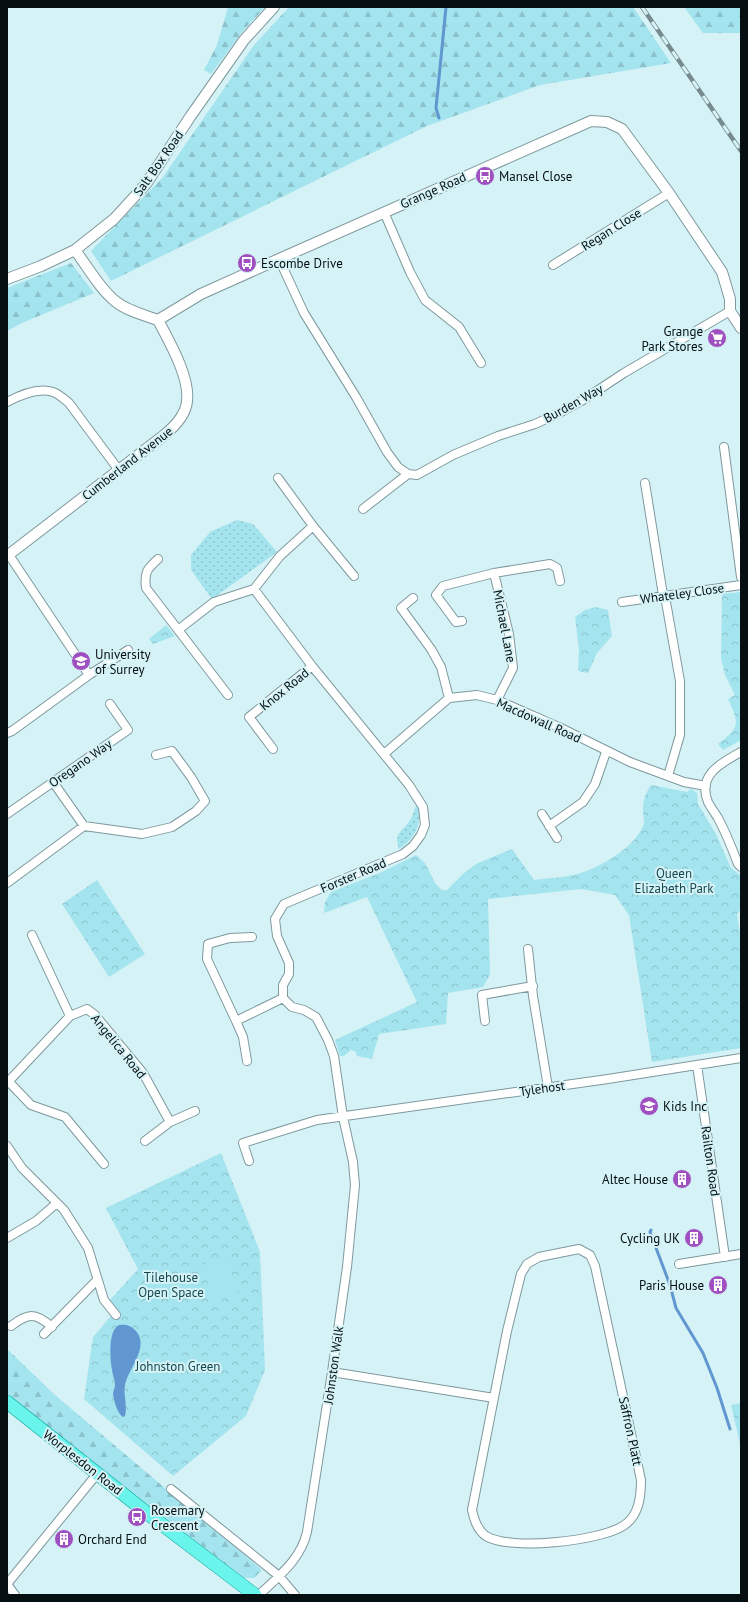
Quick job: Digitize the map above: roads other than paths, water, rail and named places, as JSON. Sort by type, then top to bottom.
[{"type":"main road","name":"Worplesdon Road","points":[[7,1402],[97,1474],[255,1595]]},
{"type":"street","name":"Salt Box Road","points":[[7,279],[41,266],[75,250],[114,219],[146,184],[190,117],[244,40],[274,7]]},
{"type":"street","name":"Grange Road","points":[[158,320],[201,294],[278,258],[591,121],[607,122],[622,129],[669,193],[722,272],[730,299],[730,311],[741,328]]},
{"type":"street","name":"Regan Close","points":[[553,264],[669,193]]},
{"type":"street","points":[[384,212],[424,300],[459,327],[481,363]]},
{"type":"street","points":[[75,250],[108,295],[116,302],[128,309],[158,320]]},
{"type":"street","points":[[278,258],[304,313],[356,397],[387,452],[398,467],[408,474],[363,509]]},
{"type":"street","name":"Burden Way","points":[[408,474],[417,475],[453,455],[498,436],[535,424],[561,412],[730,311]]},
{"type":"street","name":"Cumberland Avenue","points":[[8,555],[172,429],[180,417],[187,402],[186,384],[180,365],[158,320]]},
{"type":"street","points":[[7,402],[32,392],[52,391],[69,403],[118,469]]},
{"type":"street","points":[[724,446],[741,577]]},
{"type":"street","points":[[278,478],[354,576]]},
{"type":"street","points":[[645,483],[680,681],[680,735],[668,776]]},
{"type":"street","points":[[178,630],[214,602],[254,589],[280,556],[314,526]]},
{"type":"street","points":[[8,555],[89,675]]},
{"type":"street","points":[[158,558],[148,568],[145,577],[146,588],[228,695]]},
{"type":"street","name":"Michael Lane","points":[[462,621],[456,622],[436,594],[443,586],[494,573],[550,564],[557,568],[560,581]]},
{"type":"street","name":"Michael Lane","points":[[494,573],[509,634],[513,668],[497,700]]},
{"type":"street","name":"Whateley Close","points":[[622,602],[665,599],[741,584]]},
{"type":"street","name":"Knox Road","points":[[254,589],[312,666],[384,754]]},
{"type":"street","points":[[384,754],[449,698],[441,667],[401,608],[413,598]]},
{"type":"street","points":[[7,733],[12,731],[89,675],[128,650]]},
{"type":"street","name":"Knox Road","points":[[273,749],[249,717],[312,666]]},
{"type":"street","name":"Macdowall Road","points":[[449,698],[477,695],[497,700],[561,728],[606,752],[684,782],[706,786]]},
{"type":"street","name":"Oregano Way","points":[[7,814],[128,730],[110,704]]},
{"type":"street","points":[[7,883],[84,826],[142,834],[172,827],[196,811],[205,801],[191,777],[172,750],[156,756]]},
{"type":"street","points":[[549,826],[583,802],[595,784],[606,752]]},
{"type":"street","points":[[741,752],[718,766],[708,778],[706,786],[708,802],[725,832],[738,864],[741,867]]},
{"type":"street","name":"Forster Road","points":[[283,998],[283,985],[288,974],[289,963],[277,936],[275,919],[284,904],[403,854],[413,846],[421,835],[425,825],[424,807],[409,784],[384,754]]},
{"type":"street","points":[[54,782],[84,826]]},
{"type":"street","points":[[542,814],[557,838]]},
{"type":"street","name":"Angelica Road","points":[[32,935],[70,1016]]},
{"type":"street","points":[[247,1061],[243,1038],[207,959],[208,944],[230,938],[252,937]]},
{"type":"street","points":[[528,949],[548,1087]]},
{"type":"street","points":[[485,1021],[482,995],[533,986]]},
{"type":"street","points":[[236,1021],[283,998]]},
{"type":"street","name":"Johnston Walk","points":[[259,1595],[298,1555],[304,1544],[332,1372],[347,1267],[355,1185],[353,1162],[343,1117],[334,1056],[328,1040],[316,1017],[304,1010],[292,1007],[283,998]]},
{"type":"street","name":"Angelica Road","points":[[8,1083],[70,1016],[87,1009],[96,1015],[143,1073],[170,1122]]},
{"type":"street","name":"Tylehost","points":[[343,1117],[608,1079],[741,1058]]},
{"type":"street","name":"Railton Road","points":[[697,1065],[725,1257]]},
{"type":"street","points":[[8,1083],[30,1104],[65,1117],[104,1164]]},
{"type":"street","points":[[145,1140],[170,1122],[195,1111]]},
{"type":"street","points":[[249,1161],[243,1142],[317,1120],[343,1117]]},
{"type":"street","points":[[7,1146],[22,1168],[64,1210],[88,1248],[104,1300],[116,1315]]},
{"type":"street","points":[[7,1238],[36,1221],[57,1203]]},
{"type":"street","name":"Saffron Platt","points":[[579,1249],[590,1256],[595,1266],[641,1480],[641,1497],[636,1512],[624,1525],[606,1534],[572,1540],[536,1543],[504,1541],[485,1536],[475,1524],[472,1510],[494,1398],[507,1331],[521,1274],[527,1264],[539,1257],[579,1249]]},
{"type":"street","points":[[679,1264],[741,1254]]},
{"type":"street","points":[[44,1334],[97,1280]]},
{"type":"street","points":[[11,1326],[23,1317],[35,1316],[42,1318],[52,1327]]},
{"type":"street","points":[[332,1372],[494,1398]]},
{"type":"street","points":[[15,1595],[7,1584],[97,1474]]},
{"type":"street","points":[[171,1489],[279,1576],[296,1595]]},
{"type":"water","points":[[119,1325],[128,1325],[133,1328],[139,1336],[141,1343],[137,1358],[125,1385],[126,1412],[125,1416],[123,1417],[117,1410],[113,1397],[115,1383],[111,1359],[111,1338],[115,1328]]},
{"type":"waterway","points":[[439,118],[436,108],[446,7]]},
{"type":"waterway","points":[[651,1230],[650,1232],[670,1285],[676,1308],[703,1353],[717,1388],[730,1429]]},
{"type":"railway","points":[[642,7],[741,151]]},
{"type":"place","name":"Mansel Close","points":[[485,176]]},
{"type":"place","name":"Escombe Drive","points":[[247,263]]},
{"type":"place","name":"Grange Park Stores","points":[[717,338]]},
{"type":"place","name":"University of Surrey","points":[[81,661]]},
{"type":"place","name":"Kids Inc","points":[[649,1106]]},
{"type":"place","name":"Altec House","points":[[682,1179]]},
{"type":"place","name":"Cycling UK","points":[[694,1238]]},
{"type":"place","name":"Paris House","points":[[718,1285]]},
{"type":"place","name":"Rosemary Crescent","points":[[137,1517]]},
{"type":"place","name":"Orchard End","points":[[64,1539]]},
{"type":"park label","name":"Queen Elizabeth Park","points":[[674,880]]},
{"type":"park label","name":"Tilehouse Open Space","points":[[171,1284]]},
{"type":"park label","name":"Johnston Green","points":[[178,1366]]}]
